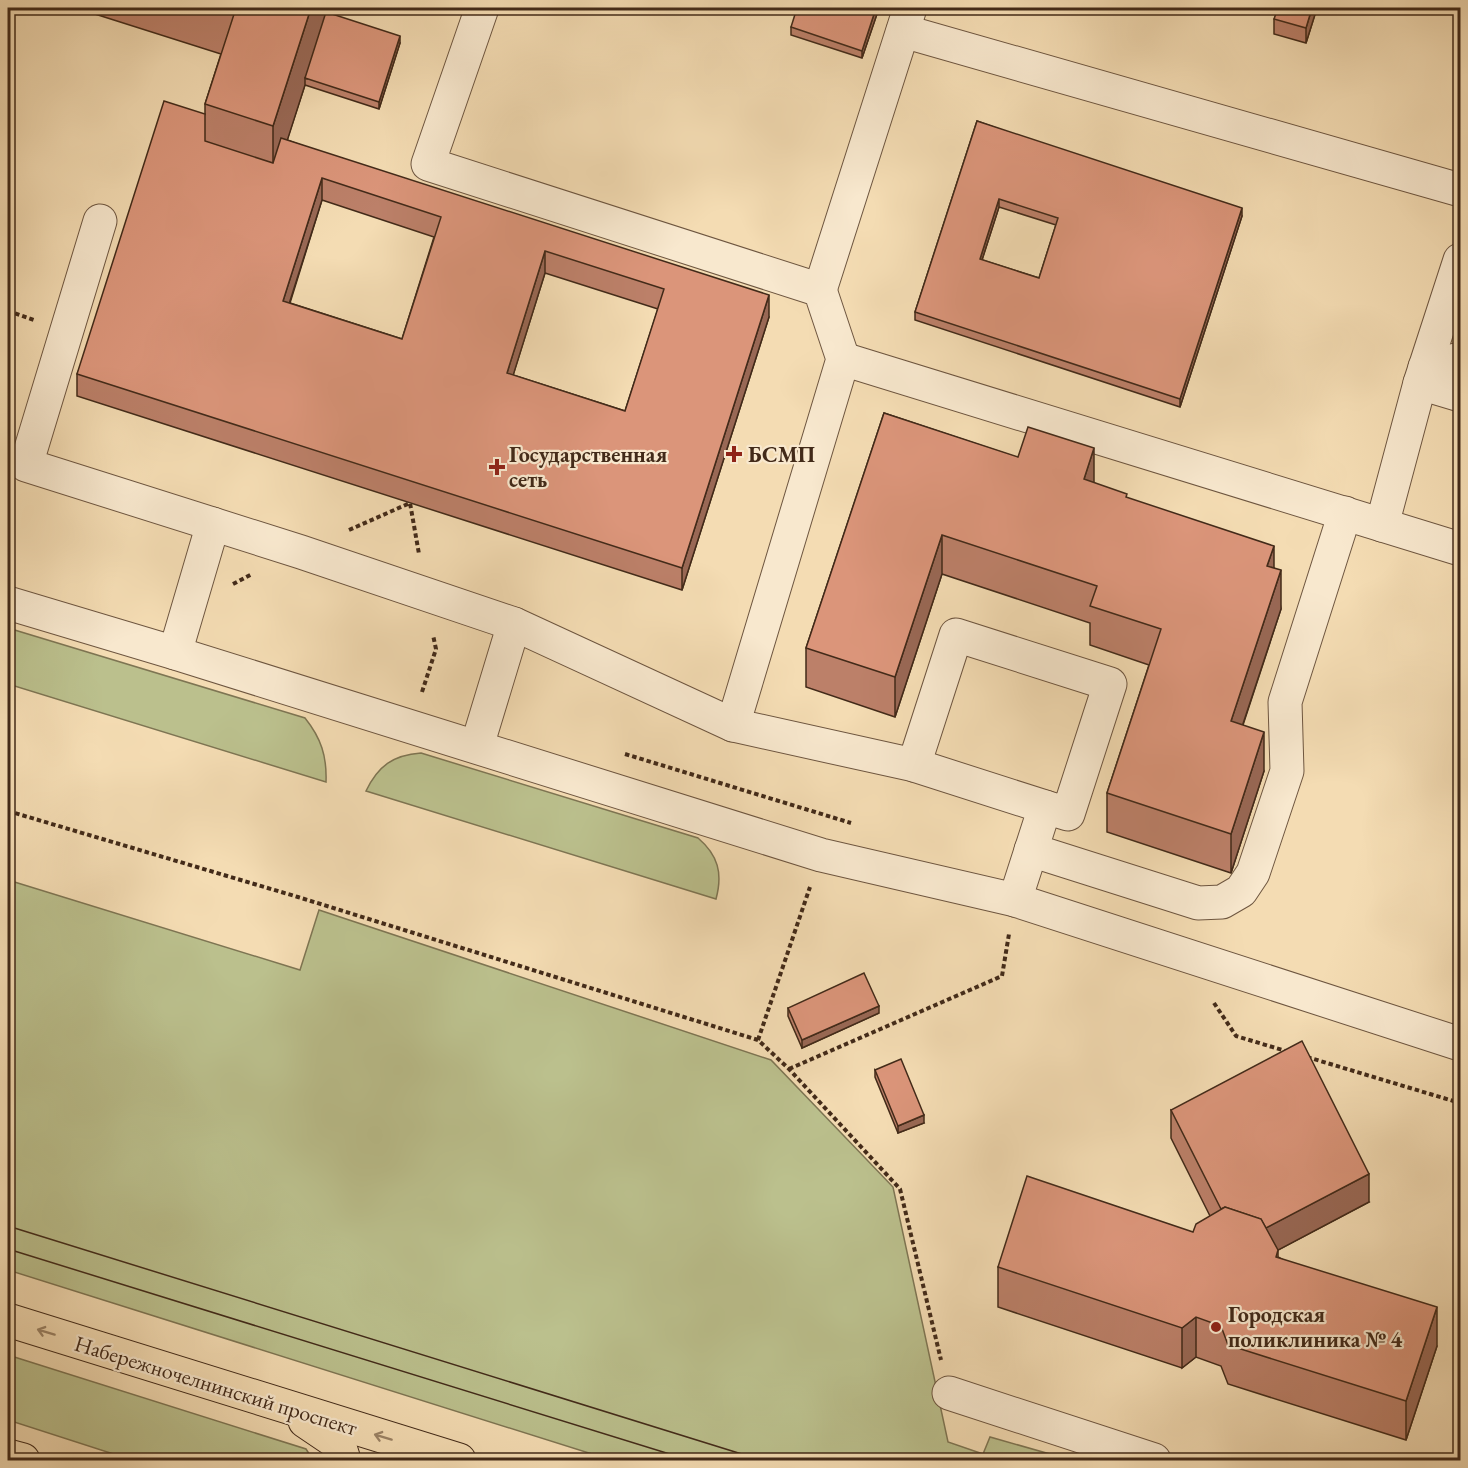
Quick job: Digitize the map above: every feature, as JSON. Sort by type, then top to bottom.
[{"type":"main road","name":"Набережночелнинский проспект","points":[[8,1320],[459,1461]]},
{"type":"main road","points":[[282,1406],[339,1444],[344,1461]]},
{"type":"main road","points":[[8,1456],[23,1461]]},
{"type":"lane","points":[[482,8],[428,164],[820,290]]},
{"type":"lane","points":[[733,725],[843,359],[820,290],[906,19],[1461,190]]},
{"type":"lane","points":[[100,221],[26,465],[213,524],[514,624],[733,725],[914,765],[1068,814],[1110,684],[956,635],[914,765]]},
{"type":"lane","points":[[1382,525],[1422,375],[1461,260]]},
{"type":"lane","points":[[843,359],[1461,549]]},
{"type":"lane","points":[[1422,375],[1461,359]]},
{"type":"lane","points":[[1422,375],[1461,395]]},
{"type":"lane","points":[[1031,850],[1198,903],[1222,902],[1241,891],[1253,873],[1287,771],[1285,702],[1345,513]]},
{"type":"lane","points":[[175,653],[213,524]]},
{"type":"lane","points":[[8,603],[477,746],[821,855],[1015,900],[1461,1044]]},
{"type":"lane","points":[[477,746],[514,624]]},
{"type":"lane","points":[[1015,900],[1045,807]]},
{"type":"lane","points":[[949,1393],[1154,1461]]},
{"type":"path","points":[[8,811],[298,897],[759,1040],[789,1069],[900,1189],[949,1393]]},
{"type":"path","points":[[759,1040],[833,817]]},
{"type":"path","points":[[789,1069],[1002,976],[1015,900]]},
{"type":"path","points":[[1212,1000],[1236,1036],[1292,1053]]},
{"type":"path","points":[[1304,1056],[1461,1103]]},
{"type":"green space","points":[[8,628],[305,718],[322,748],[326,782],[8,684]]},
{"type":"green space","points":[[421,753],[698,838],[710,851],[717,865],[719,881],[716,899],[366,791],[376,775],[388,763],[402,756]]},
{"type":"green space","points":[[8,880],[300,970],[319,910],[771,1060],[893,1187],[948,1442],[983,1454],[990,1437],[1071,1460],[611,1460],[8,1270]]},
{"type":"green space","points":[[8,1355],[306,1449],[313,1460],[132,1460],[8,1420]]},
{"type":"building","points":[[236,8],[311,8],[273,126],[205,104]]},
{"type":"building","points":[[797,8],[876,8],[862,51],[791,27]]},
{"type":"building","points":[[1278,8],[1312,8],[1306,28],[1274,19]]},
{"type":"building","points":[[326,12],[400,36],[379,102],[305,78]]},
{"type":"building","points":[[164,101],[205,114],[205,141],[273,163],[281,138],[769,295],[682,568],[77,374]],"holes":[[[322,178],[441,217],[402,339],[283,301]],[[545,251],[664,289],[625,411],[507,373]]]},
{"type":"building","points":[[977,121],[1242,208],[1180,399],[915,312]],"holes":[[[999,199],[1058,218],[1039,278],[980,259]]]},
{"type":"building","points":[[884,413],[1018,457],[1028,427],[1094,448],[1084,479],[1127,494],[1126,497],[1274,546],[1267,566],[1281,570],[1231,721],[1264,732],[1231,834],[1107,793],[1161,629],[1090,606],[1097,586],[942,535],[895,677],[806,648]]},
{"type":"building","points":[[864,973],[879,1006],[802,1040],[788,1008]]},
{"type":"building","points":[[1302,1041],[1369,1174],[1266,1228],[1261,1219],[1225,1207],[1221,1209],[1171,1110]]},
{"type":"building","points":[[901,1059],[924,1115],[898,1126],[875,1070]]},
{"type":"building","name":"Городская поликлиника № 4","points":[[1027,1176],[1193,1232],[1196,1224],[1225,1207],[1261,1219],[1278,1250],[1276,1257],[1437,1307],[1406,1401],[1228,1345],[1221,1326],[1196,1317],[1182,1328],[998,1267]]},
{"type":"tram line","points":[[8,1226],[761,1460]]},
{"type":"tram line","points":[[8,1249],[689,1460]]},
{"type":"place","name":"БСМП","points":[[734,454]]},
{"type":"place","name":"Государственная сеть","points":[[497,467]]},
{"type":"place","name":"Городская поликлиника № 4","points":[[1216,1327]]}]
